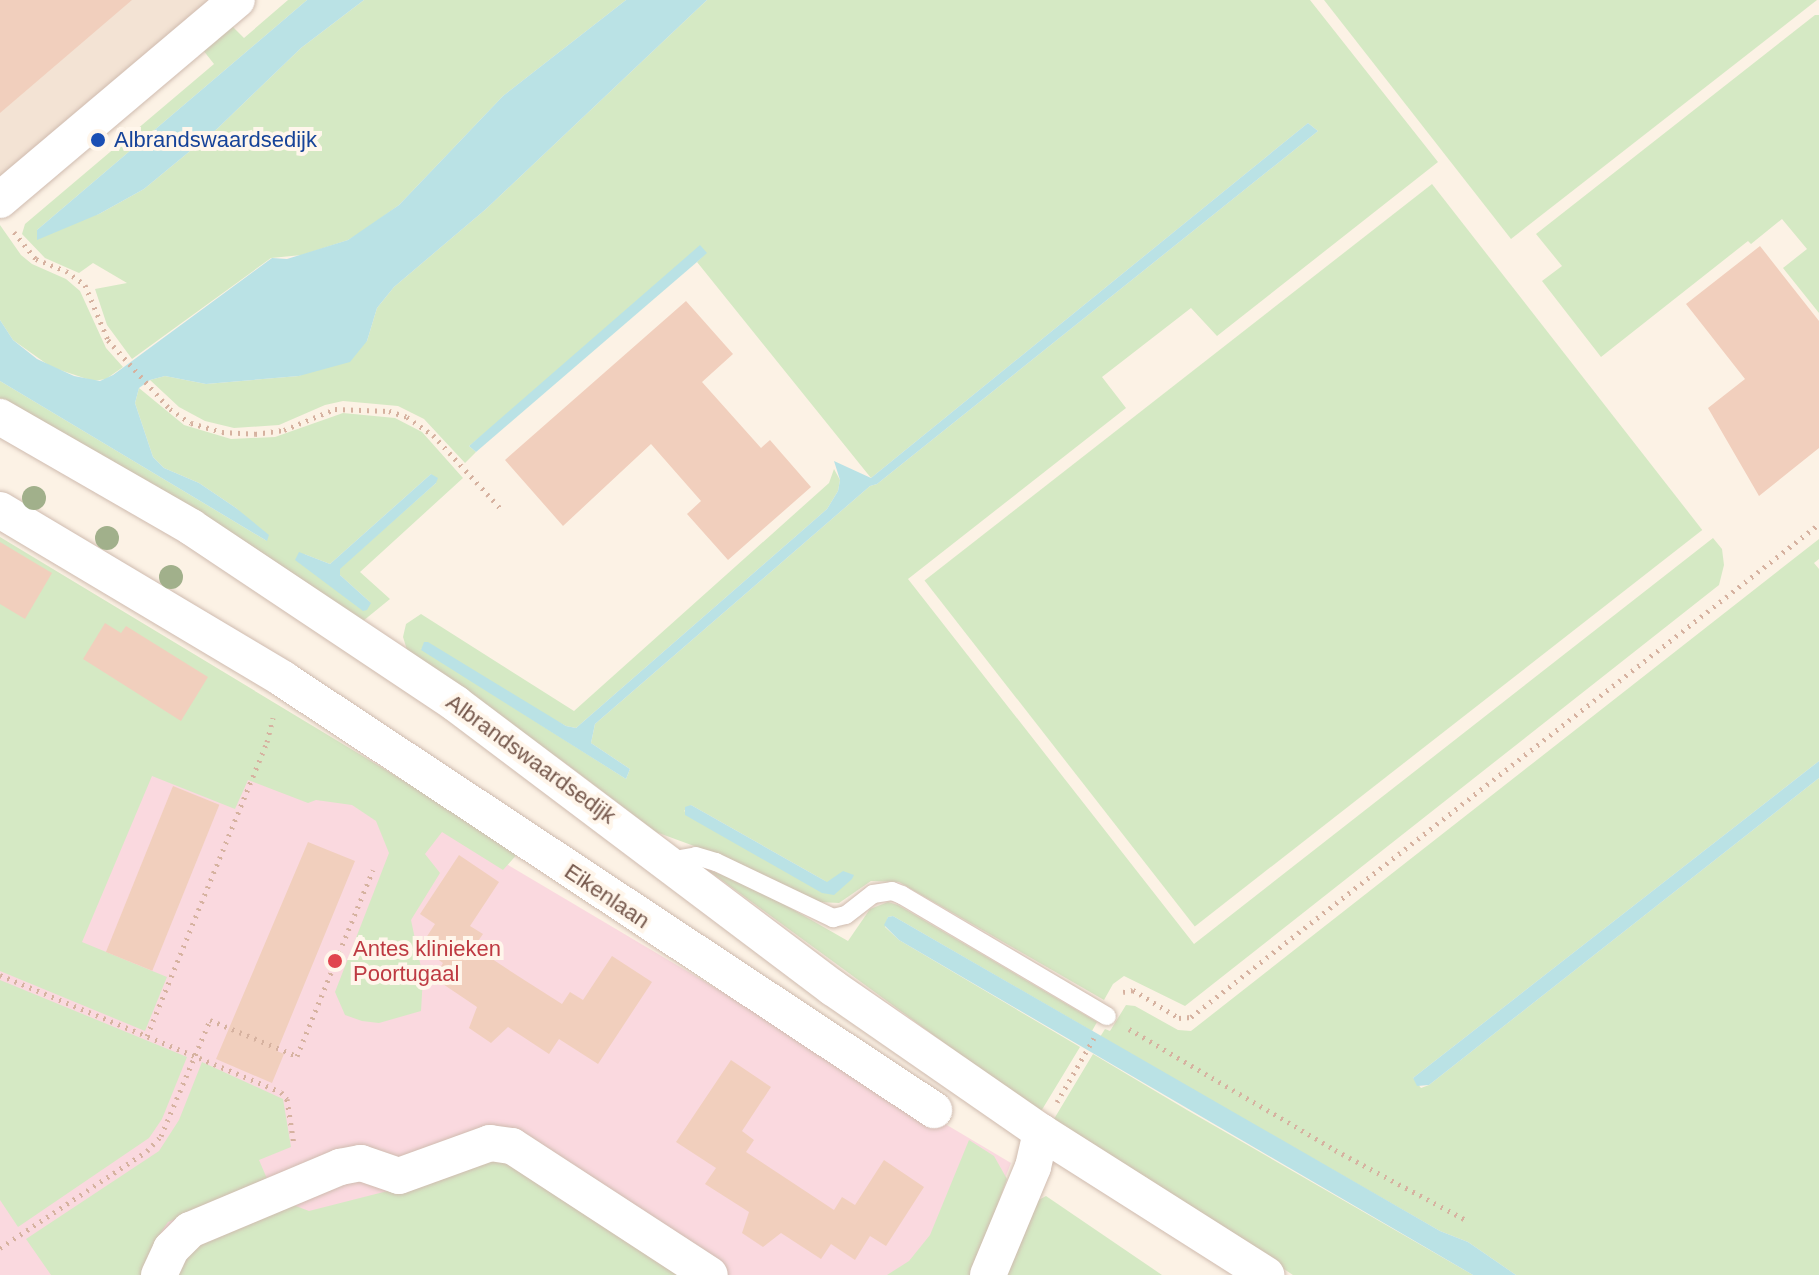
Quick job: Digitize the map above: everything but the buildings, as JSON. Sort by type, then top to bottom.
[{"type":"street","points":[[4,211],[237,0]]},
{"type":"street","name":"Albrandswaardsedijk","points":[[0,417],[203,535],[456,704],[669,861],[833,988],[1046,1122],[1266,1275]]},
{"type":"street","name":"Eikenlaan","points":[[0,510],[283,679],[934,1110]]},
{"type":"street","points":[[988,1275],[1033,1167],[1046,1122]]},
{"type":"street","points":[[159,1275],[171,1249],[190,1230],[340,1167],[361,1163],[399,1176],[480,1144],[501,1143],[512,1146],[710,1275]]},
{"type":"lane","points":[[669,861],[696,856],[716,862],[833,918],[846,915],[873,894],[892,891],[1107,1016]]},
{"type":"path","points":[[4,211],[30,254],[66,271],[85,285],[95,303],[101,327],[119,353],[170,409],[191,423],[239,435],[284,430],[335,409],[374,408],[407,417],[433,435],[502,510]]},
{"type":"path","points":[[1466,1220],[1335,1150],[1107,1016],[1118,996],[1133,990],[1179,1018],[1191,1017],[1819,524]]},
{"type":"path","points":[[147,1036],[267,742],[283,679]]},
{"type":"path","points":[[0,1248],[147,1151],[172,1117],[210,1020],[297,1056],[373,870]]},
{"type":"path","points":[[0,975],[284,1095],[294,1145],[309,1179]]},
{"type":"path","points":[[1046,1122],[1083,1059]]},
{"type":"shaded area","points":[[0,0],[216,0],[0,191]]},
{"type":"shaded area","name":"Antes klinieken Poortugaal","points":[[0,718],[282,731],[1011,1163],[967,1275],[0,1275]]},
{"type":"green space","points":[[288,0],[307,0],[37,230],[99,214],[144,189],[218,128],[301,48],[364,0],[626,0],[503,96],[399,205],[348,240],[302,255],[271,258],[132,359],[107,325],[95,289],[127,283],[93,263],[79,273],[45,258],[22,234],[25,224],[214,64],[203,50],[231,25],[244,38]]},
{"type":"green space","points":[[707,0],[1310,0],[1438,162],[1217,336],[1191,308],[1102,377],[1126,408],[908,579],[1194,944],[1713,538],[1722,549],[1724,565],[1719,585],[1185,1006],[1124,976],[1113,984],[1104,1000],[899,882],[871,881],[839,903],[819,902],[732,860],[656,832],[565,763],[409,656],[403,637],[406,624],[421,614],[574,711],[829,483],[834,469],[840,480],[838,491],[827,509],[576,728],[566,726],[420,648],[626,779],[630,769],[591,743],[595,724],[870,486],[877,484],[1318,131],[1308,123],[871,478],[697,262],[706,253],[469,446],[476,452],[465,463],[424,419],[398,406],[343,401],[325,405],[279,425],[234,428],[205,421],[179,407],[150,380],[165,376],[206,384],[299,376],[367,341],[377,308],[394,287],[486,209]],"holes":[[[691,805],[827,882],[684,811]]]},
{"type":"green space","points":[[1324,0],[1817,0],[1511,239]]},
{"type":"green space","points":[[1815,15],[1819,15],[1819,313],[1783,268],[1807,249],[1782,219],[1751,244],[1748,241],[1601,357],[1542,281],[1562,266],[1536,234]]},
{"type":"green space","points":[[1432,184],[1702,530],[1195,926],[925,580]]},
{"type":"green space","points":[[0,225],[21,255],[32,264],[66,279],[80,291],[106,348],[123,367],[106,379],[93,381],[51,367],[13,340],[0,320]]},
{"type":"green space","points":[[0,381],[267,541],[236,508],[199,483],[164,468],[153,457],[135,403],[139,388],[184,425],[231,439],[275,437],[343,413],[395,418],[422,432],[463,478],[360,572],[390,599],[363,621],[102,456],[0,398]],"holes":[[[431,474],[436,483],[340,568],[340,575],[371,603],[304,554],[330,564]]]},
{"type":"green space","points":[[0,537],[520,851],[503,870],[442,832],[425,854],[440,873],[411,920],[423,977],[421,1011],[379,1023],[362,1021],[345,1015],[335,992],[389,853],[376,821],[352,805],[316,800],[308,803],[248,780],[235,809],[152,776],[82,942],[167,977],[145,1031],[0,971]]},
{"type":"green space","points":[[1819,539],[1819,559],[1814,563],[1819,569],[1819,761],[1413,1078],[1421,1088],[1429,1085],[1819,778],[1819,1275],[1516,1275],[1468,1242],[1440,1231],[1100,1037],[1105,1029],[1110,1031],[1126,1005],[1135,1006],[1178,1030],[1191,1031]]},
{"type":"green space","points":[[708,870],[750,885],[848,941],[870,909],[888,902],[898,905],[1097,1022],[1092,1031],[893,916],[888,917],[885,927],[899,940],[1080,1047],[1040,1113]]},
{"type":"green space","points":[[0,980],[187,1057],[162,1119],[149,1138],[18,1227],[0,1200]]},
{"type":"green space","points":[[1093,1054],[1473,1275],[1293,1275],[1054,1119]]},
{"type":"green space","points":[[202,1062],[283,1099],[291,1147],[259,1160],[268,1181],[168,1222],[157,1238],[142,1275],[51,1275],[26,1239],[159,1151],[179,1120]]},
{"type":"green space","points":[[969,1140],[994,1156],[1007,1179],[972,1275],[887,1275],[909,1261],[930,1235]]},
{"type":"green space","points":[[499,1153],[691,1275],[175,1275],[178,1266],[205,1239],[288,1203],[309,1211],[415,1184]]},
{"type":"green space","points":[[1046,1196],[1162,1275],[1001,1275],[1031,1204]]},
{"type":"water","points":[[307,0],[364,0],[301,48],[218,128],[144,189],[99,214],[37,240],[37,230]]},
{"type":"water","points":[[626,0],[707,0],[486,209],[394,287],[377,308],[367,341],[350,362],[299,376],[206,384],[165,376],[150,380],[139,388],[135,403],[153,457],[164,468],[199,483],[236,508],[269,535],[267,541],[0,381],[0,320],[13,340],[37,359],[74,376],[100,381],[113,375],[272,258],[287,259],[348,240],[399,205],[503,96]]},
{"type":"water","points":[[1308,123],[1318,131],[877,484],[870,486],[595,724],[591,743],[630,769],[626,779],[421,650],[424,642],[428,642],[566,726],[576,728],[827,509],[838,491],[840,480],[834,461],[871,478]]},
{"type":"water","points":[[700,245],[707,253],[697,262],[476,452],[469,446]]},
{"type":"water","points":[[431,474],[438,478],[436,483],[340,569],[340,575],[371,603],[367,610],[363,611],[295,560],[299,552],[330,564]]},
{"type":"water","points":[[1819,761],[1819,778],[1429,1085],[1417,1086],[1413,1078]]},
{"type":"water","points":[[691,805],[827,882],[843,871],[854,875],[834,895],[822,893],[685,815],[685,807]]},
{"type":"water","points":[[893,916],[1440,1231],[1468,1242],[1516,1275],[1473,1275],[899,940],[884,925],[888,917]]},
{"type":"place","name":"Albrandswaardsedijk","points":[[98,140]]},
{"type":"place","name":"Antes klinieken Poortugaal","points":[[335,961]]}]
